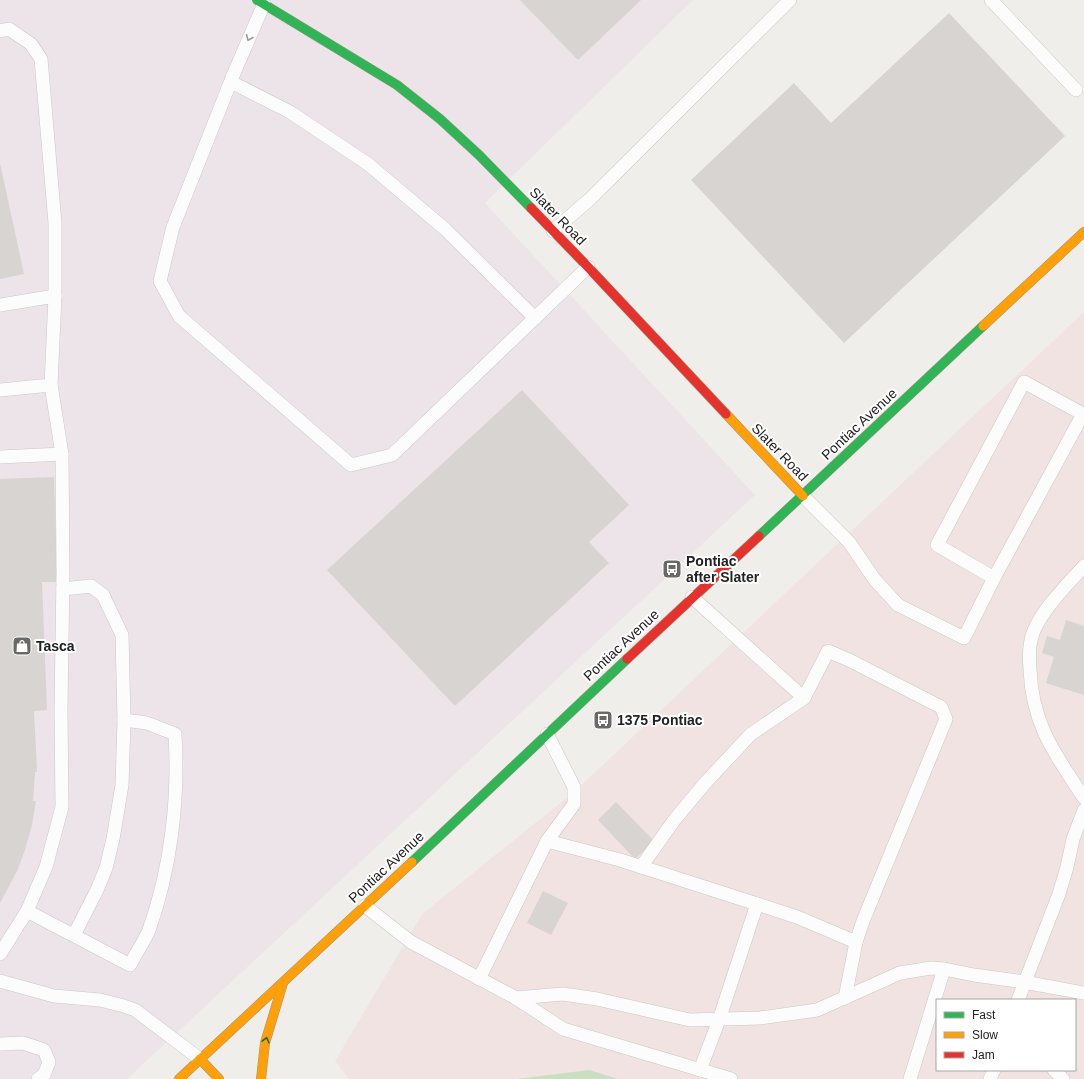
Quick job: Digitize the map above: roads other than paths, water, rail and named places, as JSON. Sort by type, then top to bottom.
[{"type":"main road","name":"Slater Road","points":[[260,2],[403,90],[440,119],[479,155],[588,267],[803,496]]},
{"type":"main road","name":"Pontiac Avenue","points":[[179,1079],[365,906],[692,597],[803,496],[1084,232]]},
{"type":"main road","points":[[261,1079],[265,1043],[282,983]]},
{"type":"main road","points":[[200,1059],[219,1079]]},
{"type":"lane","points":[[553,232],[590,199],[790,0]]},
{"type":"lane","points":[[991,0],[1076,90]]},
{"type":"lane","points":[[260,2],[233,77],[173,227],[160,281],[179,316],[350,465],[392,455],[588,267]]},
{"type":"lane","points":[[0,31],[9,29],[31,44],[41,59],[55,223],[51,385],[62,454],[63,589],[61,709],[62,806],[46,867],[27,911],[0,954]]},
{"type":"lane","points":[[233,77],[290,112],[368,164],[445,229],[535,318]]},
{"type":"lane","points":[[0,305],[54,296]]},
{"type":"lane","points":[[803,496],[849,542],[875,580],[898,605],[964,638],[994,578],[1083,414],[1024,382],[936,545],[994,578]]},
{"type":"lane","points":[[0,390],[51,385]]},
{"type":"lane","points":[[0,457],[62,454]]},
{"type":"lane","points":[[1084,566],[1044,613],[1033,634],[1029,660],[1030,688],[1036,715],[1049,745],[1084,798]]},
{"type":"lane","points":[[63,589],[91,586],[103,595],[122,635],[124,720],[122,785],[113,839],[106,868],[97,890],[74,936]]},
{"type":"lane","points":[[692,597],[804,698]]},
{"type":"lane","points":[[641,867],[675,819],[706,782],[751,734],[804,698],[828,652],[849,660],[941,707],[946,719],[866,914],[856,942],[845,998]]},
{"type":"lane","points":[[27,911],[130,965],[148,931],[164,884],[172,834],[177,764],[175,734],[147,723],[124,720]]},
{"type":"lane","points":[[478,979],[548,841],[574,804],[574,788],[546,734]]},
{"type":"lane","points":[[1018,999],[1059,894],[1073,839],[1084,810]]},
{"type":"lane","points":[[548,841],[641,867],[797,917],[856,942]]},
{"type":"lane","points":[[700,1070],[719,1020],[757,904]]},
{"type":"lane","points":[[365,906],[411,942],[516,998],[563,1029],[731,1079]]},
{"type":"lane","points":[[516,998],[562,994],[604,1000],[690,1020],[760,1018],[817,1010],[900,973],[930,968],[944,969],[1084,993]]},
{"type":"lane","points":[[910,1079],[944,969]]},
{"type":"lane","points":[[0,980],[54,996],[100,1000],[135,1010],[200,1059]]},
{"type":"lane","points":[[0,1044],[23,1043],[44,1050],[49,1062],[44,1075],[38,1079]]},
{"type":"lane","points":[[1055,1071],[1063,1079]]},
{"type":"place","name":"Pontiac after Slater","points":[[672,569]]},
{"type":"place","name":"Tasca","points":[[22,646]]},
{"type":"place","name":"1375 Pontiac","points":[[603,720]]}]
